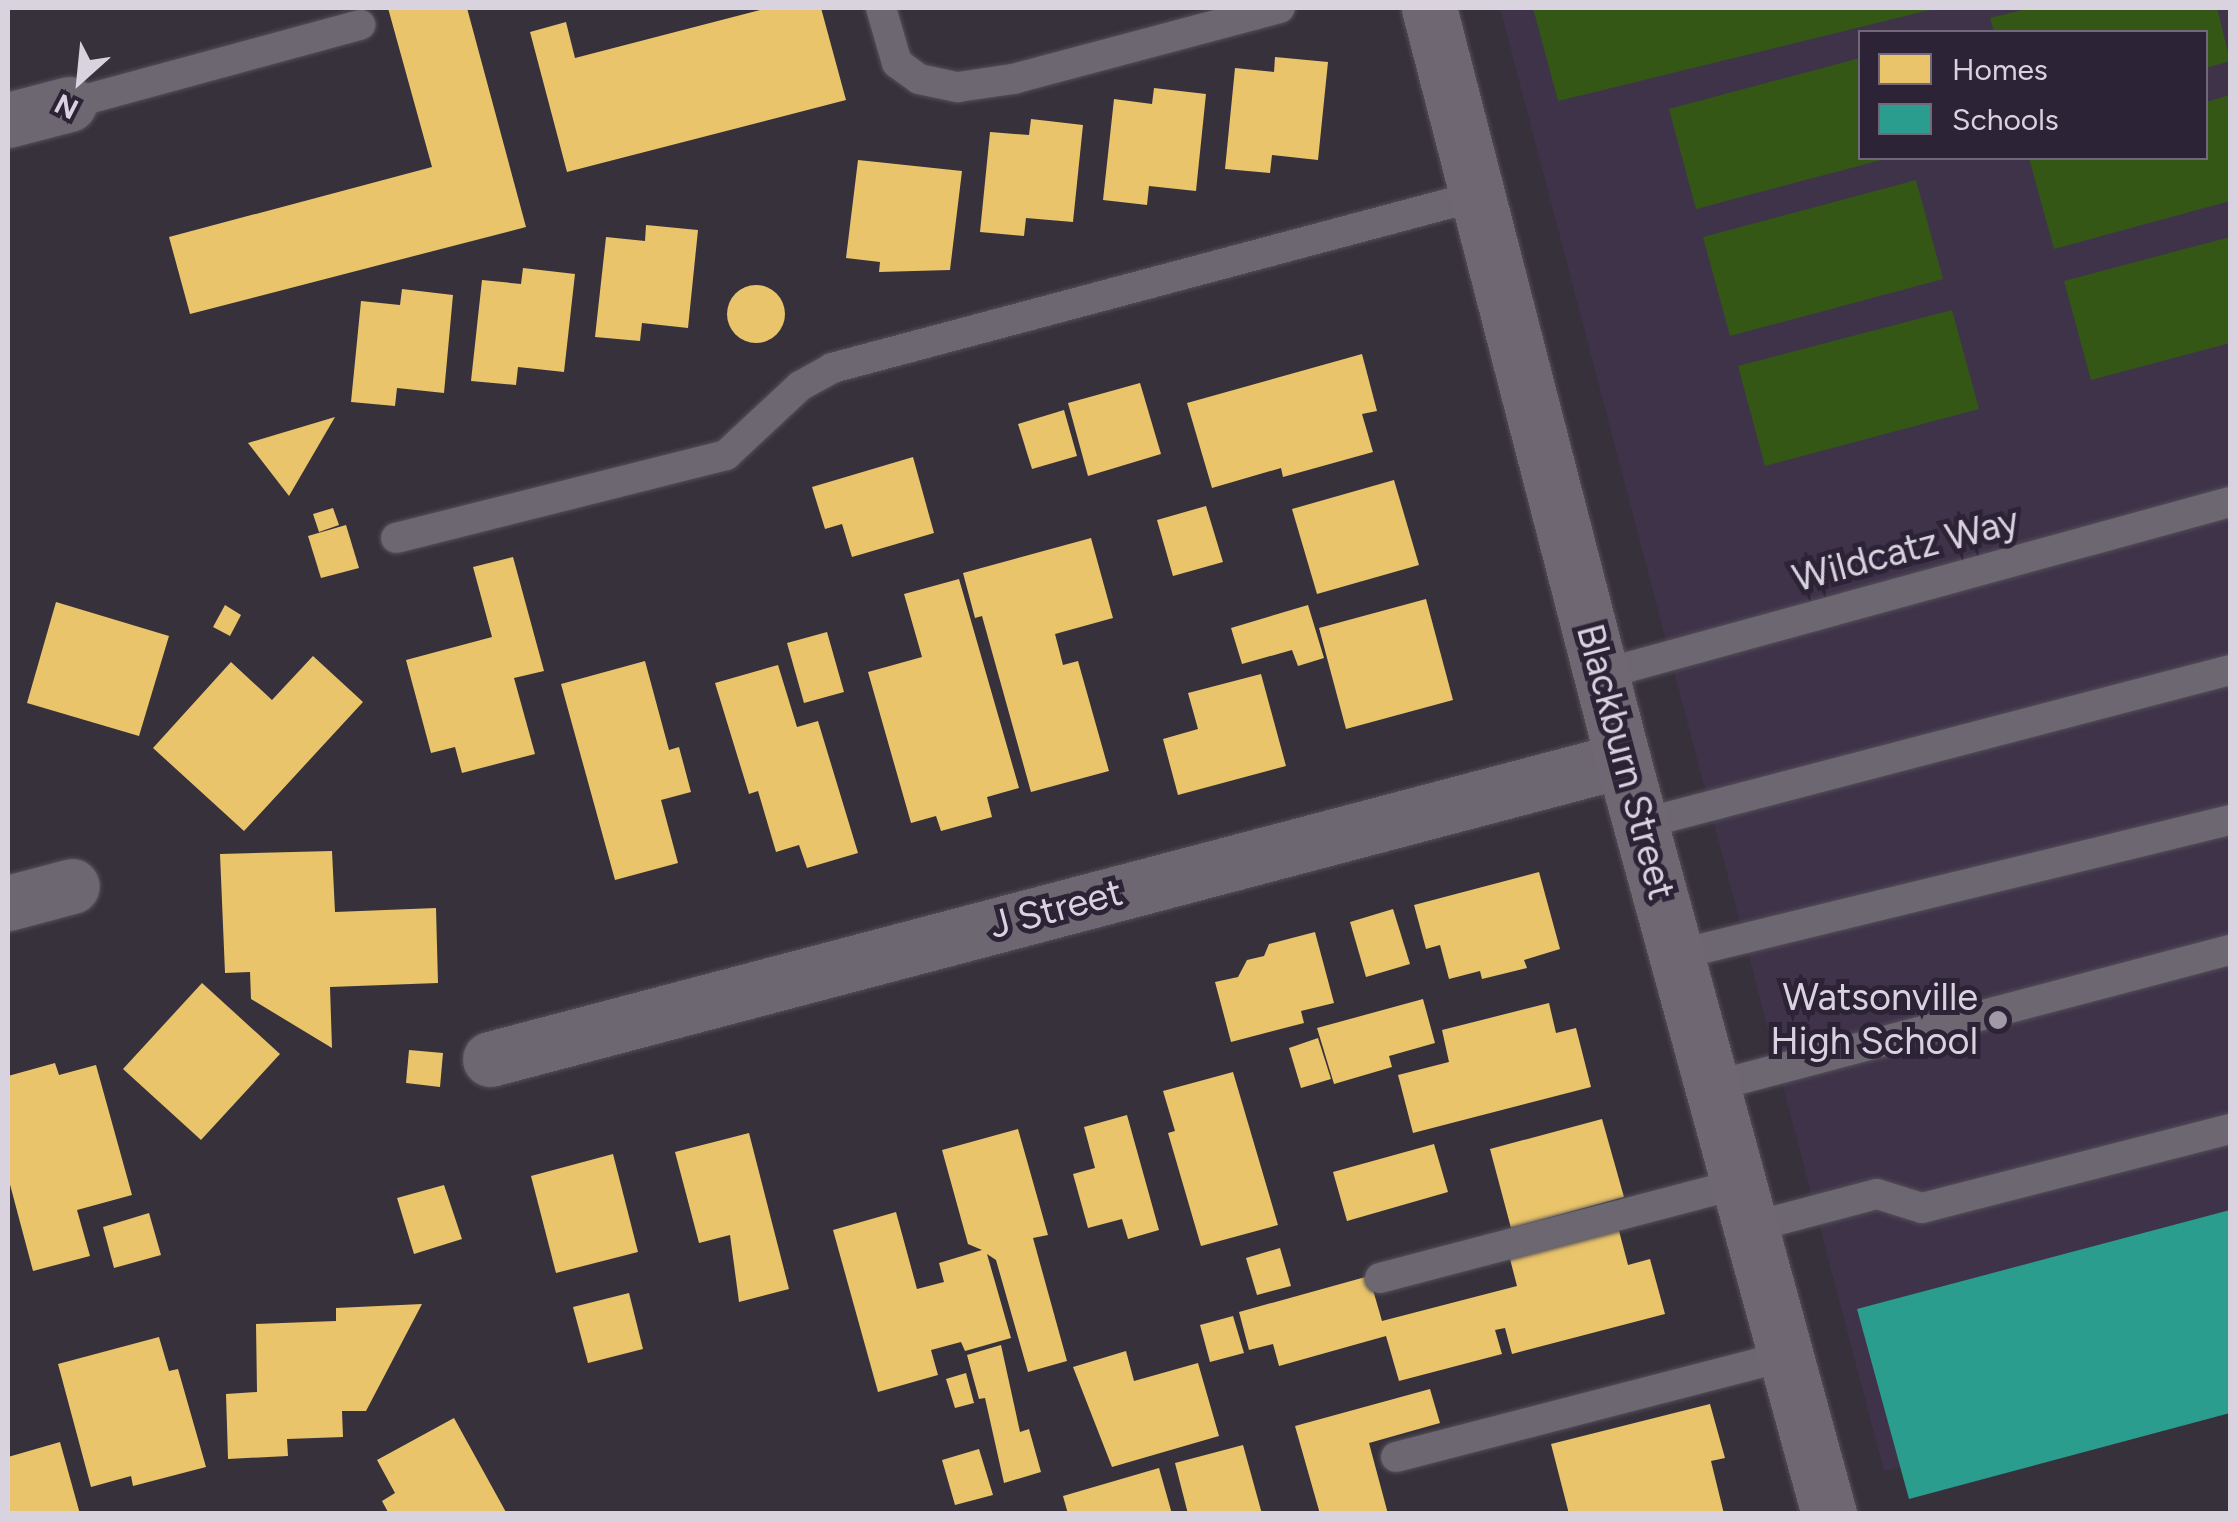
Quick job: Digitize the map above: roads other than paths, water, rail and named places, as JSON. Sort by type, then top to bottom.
[{"type":"street","name":"Blackburn Street","points":[[1428,8],[1623,760],[1830,1514]]},
{"type":"street","points":[[8,120],[70,104]]},
{"type":"street","name":"J Street","points":[[490,1058],[1623,760]]},
{"type":"street","points":[[8,903],[72,886]]},
{"type":"lane","points":[[881,8],[897,64],[919,80],[958,86],[1013,79],[1280,8]]},
{"type":"lane","points":[[70,104],[360,26]]},
{"type":"lane","points":[[396,538],[726,455],[800,386],[832,368],[1476,196]]},
{"type":"lane","name":"Wildcatz Way","points":[[1603,674],[2230,502]]},
{"type":"lane","points":[[1641,824],[2230,670]]},
{"type":"lane","points":[[1676,956],[2230,820]]},
{"type":"lane","points":[[1714,1086],[2230,950]]},
{"type":"lane","points":[[1380,1278],[1745,1206],[1877,1194],[1922,1208],[2230,1129]]},
{"type":"lane","points":[[1396,1457],[1788,1356]]},
{"type":"place","name":"Watsonville High School","points":[[1998,1020]]}]
